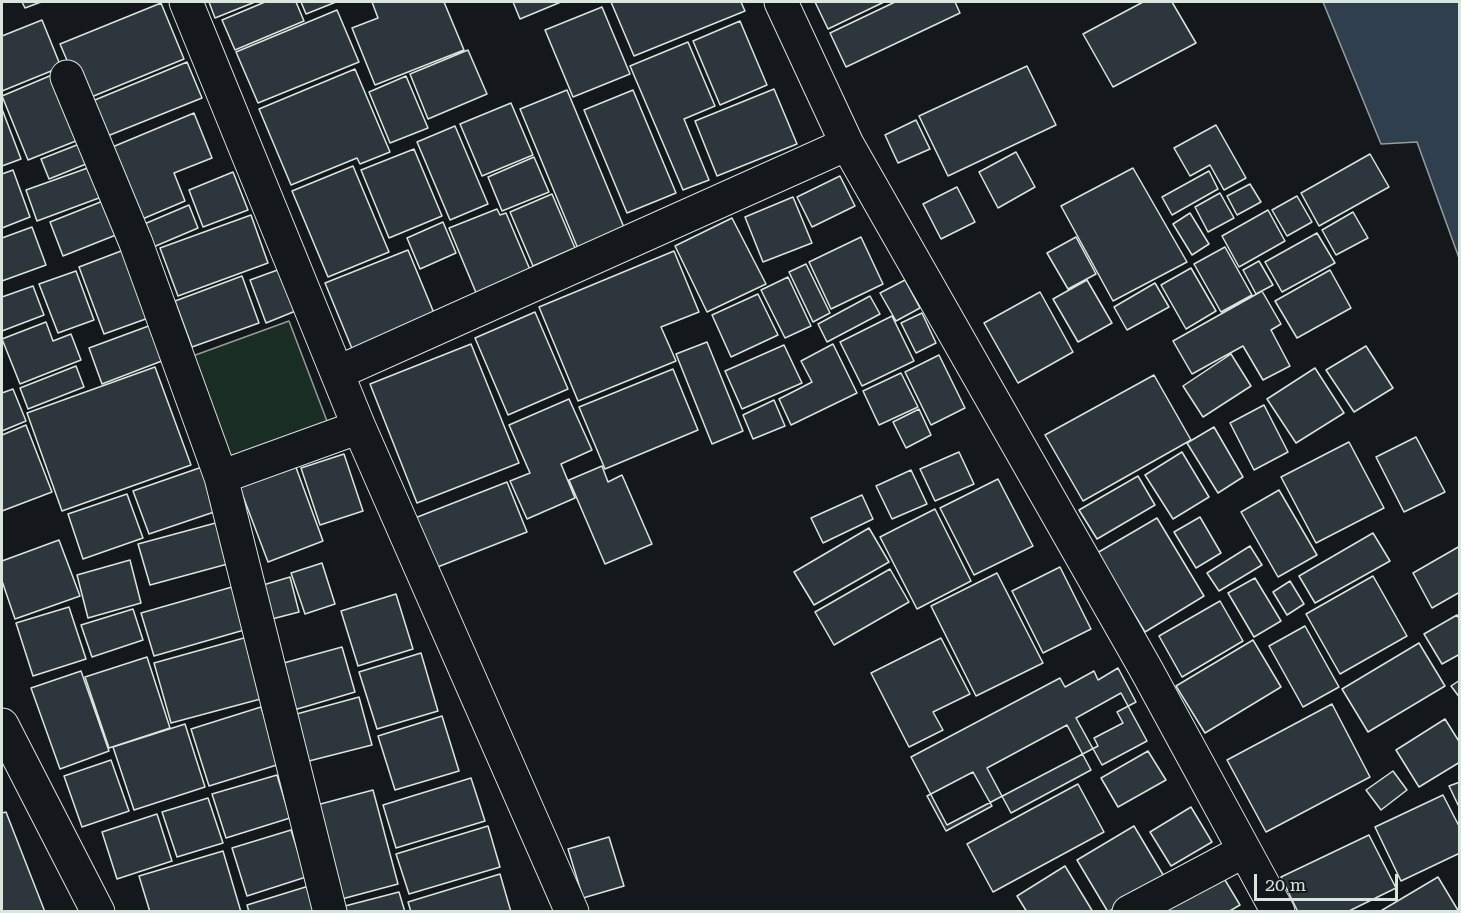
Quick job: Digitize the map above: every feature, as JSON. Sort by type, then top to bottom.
[{"type":"street","points":[[186,2],[339,372],[359,427],[572,912]]},
{"type":"street","points":[[781,2],[848,144],[1147,671],[1278,912]]},
{"type":"street","points":[[67,77],[136,243],[221,477],[330,912]]},
{"type":"street","points":[[339,372],[848,144]]},
{"type":"street","points":[[221,477],[359,427]]},
{"type":"street","points":[[2,725],[98,912]]},
{"type":"street","points":[[1129,912],[1244,851]]},
{"type":"green space","points":[[289,321],[330,429],[231,465],[190,357]]},
{"type":"water","points":[[1323,2],[1459,2],[1459,258],[1417,142],[1381,144]]},
{"type":"building","points":[[22,2],[41,2],[25,8]]},
{"type":"building","points":[[209,2],[255,2],[215,18]]},
{"type":"building","points":[[265,2],[296,2],[304,21],[235,50],[222,20]]},
{"type":"building","points":[[301,2],[336,2],[306,14]]},
{"type":"building","points":[[372,2],[444,2],[464,50],[375,85],[352,28],[378,18]]},
{"type":"building","points":[[513,2],[561,2],[520,19]]},
{"type":"building","points":[[611,2],[741,2],[745,11],[634,56]]},
{"type":"building","points":[[815,2],[884,2],[828,29]]},
{"type":"building","points":[[895,2],[955,2],[960,13],[846,67],[830,33]]},
{"type":"building","points":[[1143,2],[1172,2],[1196,43],[1113,87],[1083,34]]},
{"type":"building","points":[[161,3],[184,59],[84,100],[60,44]]},
{"type":"building","points":[[602,7],[630,74],[573,97],[545,30]]},
{"type":"building","points":[[337,10],[359,62],[258,103],[236,52]]},
{"type":"building","points":[[42,20],[61,67],[2,91],[2,36]]},
{"type":"building","points":[[740,21],[767,85],[720,105],[693,41]]},
{"type":"building","points":[[688,42],[715,106],[684,119],[709,180],[683,190],[630,66]]},
{"type":"building","points":[[468,50],[487,94],[428,119],[410,74]]},
{"type":"building","points":[[187,62],[202,98],[105,137],[90,102]]},
{"type":"building","points":[[1027,66],[1056,125],[948,176],[919,116]]},
{"type":"building","points":[[355,69],[390,152],[360,164],[357,158],[291,185],[259,109]]},
{"type":"building","points":[[59,72],[86,137],[28,160],[2,96]]},
{"type":"building","points":[[406,76],[428,128],[390,143],[369,92]]},
{"type":"building","points":[[774,89],[797,144],[717,176],[695,121]]},
{"type":"building","points":[[567,90],[628,237],[581,256],[520,109]]},
{"type":"building","points":[[633,90],[676,193],[627,213],[584,110]]},
{"type":"building","points":[[511,103],[533,155],[482,176],[460,124]]},
{"type":"building","points":[[2,109],[21,159],[2,166]]},
{"type":"building","points":[[194,113],[212,158],[174,173],[185,201],[140,220],[110,148]]},
{"type":"building","points":[[916,120],[930,149],[898,163],[885,135]]},
{"type":"building","points":[[1216,125],[1246,178],[1224,190],[1210,165],[1190,176],[1174,148]]},
{"type":"building","points":[[455,126],[488,204],[450,220],[417,142]]},
{"type":"building","points":[[87,141],[96,160],[49,179],[41,159]]},
{"type":"building","points":[[414,149],[442,216],[389,238],[361,170]]},
{"type":"building","points":[[1016,152],[1035,187],[998,208],[979,172]]},
{"type":"building","points":[[1370,154],[1389,187],[1319,226],[1301,193]]},
{"type":"building","points":[[534,157],[549,192],[502,211],[488,177]]},
{"type":"building","points":[[96,165],[107,195],[37,221],[26,190]]},
{"type":"building","points":[[353,166],[389,252],[328,277],[292,191]]},
{"type":"building","points":[[1133,168],[1187,262],[1113,301],[1061,206]]},
{"type":"building","points":[[13,170],[30,217],[2,228],[2,174]]},
{"type":"building","points":[[1209,171],[1218,189],[1172,215],[1162,197]]},
{"type":"building","points":[[233,172],[248,210],[203,227],[189,190]]},
{"type":"building","points":[[840,176],[855,206],[812,227],[797,197]]},
{"type":"building","points":[[1250,184],[1261,202],[1237,215],[1227,196]]},
{"type":"building","points":[[957,187],[975,222],[941,239],[923,204]]},
{"type":"building","points":[[1220,193],[1234,218],[1208,232],[1195,207]]},
{"type":"building","points":[[552,194],[575,248],[533,266],[510,212]]},
{"type":"building","points":[[1297,196],[1312,222],[1287,236],[1272,210]]},
{"type":"building","points":[[793,197],[812,243],[763,262],[745,217]]},
{"type":"building","points":[[108,199],[121,233],[63,256],[50,222]]},
{"type":"building","points":[[189,205],[198,228],[151,248],[142,225]]},
{"type":"building","points":[[497,209],[500,215],[506,213],[531,272],[477,295],[449,228]]},
{"type":"building","points":[[1268,210],[1285,241],[1239,267],[1222,236]]},
{"type":"building","points":[[1353,212],[1368,238],[1336,255],[1322,230]]},
{"type":"building","points":[[1190,213],[1209,244],[1192,255],[1173,224]]},
{"type":"building","points":[[251,215],[268,263],[178,296],[160,248]]},
{"type":"building","points":[[732,218],[766,284],[707,312],[675,246]]},
{"type":"building","points":[[443,222],[456,253],[420,269],[407,238]]},
{"type":"building","points":[[32,227],[46,265],[2,281],[2,238]]},
{"type":"building","points":[[1317,233],[1335,263],[1282,292],[1265,262]]},
{"type":"building","points":[[861,237],[883,284],[831,309],[809,262]]},
{"type":"building","points":[[1076,237],[1096,274],[1068,289],[1047,253]]},
{"type":"building","points":[[1225,247],[1252,295],[1221,312],[1194,264]]},
{"type":"building","points":[[129,248],[154,316],[104,334],[79,267]]},
{"type":"building","points":[[408,250],[436,318],[353,351],[325,283]]},
{"type":"building","points":[[674,251],[699,312],[661,327],[676,361],[578,401],[539,307]]},
{"type":"building","points":[[1259,261],[1273,285],[1256,294],[1243,270]]},
{"type":"building","points":[[806,264],[830,313],[813,322],[789,272]]},
{"type":"building","points":[[283,268],[298,310],[266,323],[250,280]]},
{"type":"building","points":[[1191,268],[1216,311],[1186,329],[1161,285]]},
{"type":"building","points":[[1330,270],[1351,308],[1297,338],[1275,301]]},
{"type":"building","points":[[76,271],[94,320],[58,333],[39,284]]},
{"type":"building","points":[[242,276],[259,323],[192,347],[175,301]]},
{"type":"building","points":[[788,277],[811,326],[785,338],[761,290]]},
{"type":"building","points":[[905,280],[920,308],[896,321],[880,293]]},
{"type":"building","points":[[1087,280],[1112,323],[1078,342],[1053,299]]},
{"type":"building","points":[[1155,283],[1169,307],[1127,330],[1114,307]]},
{"type":"building","points":[[33,286],[44,315],[2,331],[2,297]]},
{"type":"building","points":[[1262,291],[1281,324],[1271,330],[1290,366],[1263,380],[1243,346],[1192,374],[1173,341]]},
{"type":"building","points":[[1040,292],[1073,352],[1018,383],[984,323]]},
{"type":"building","points":[[758,294],[778,335],[731,357],[712,315]]},
{"type":"building","points":[[870,296],[880,314],[827,342],[818,324]]},
{"type":"building","points":[[535,312],[568,389],[508,415],[475,338]]},
{"type":"building","points":[[922,313],[936,343],[916,353],[901,323]]},
{"type":"building","points":[[892,316],[914,361],[862,386],[840,342]]},
{"type":"building","points":[[46,322],[53,341],[71,334],[81,360],[20,384],[2,339]]},
{"type":"building","points":[[154,324],[167,359],[102,384],[89,348]]},
{"type":"building","points":[[707,342],[743,431],[712,444],[676,354]]},
{"type":"building","points":[[471,344],[519,463],[417,503],[370,384]]},
{"type":"building","points":[[833,344],[857,393],[791,425],[779,399],[812,382],[801,361]]},
{"type":"building","points":[[784,345],[802,383],[742,409],[725,371]]},
{"type":"building","points":[[1366,346],[1393,388],[1354,412],[1326,370]]},
{"type":"building","points":[[1231,354],[1251,386],[1203,417],[1183,386]]},
{"type":"building","points":[[939,355],[965,408],[931,425],[905,372]]},
{"type":"building","points":[[76,366],[84,387],[28,409],[20,388]]},
{"type":"building","points":[[155,367],[191,465],[62,511],[27,413]]},
{"type":"building","points":[[1315,368],[1344,413],[1296,443],[1267,399]]},
{"type":"building","points":[[673,369],[698,430],[605,469],[579,407]]},
{"type":"building","points":[[901,373],[918,407],[879,425],[863,391]]},
{"type":"building","points":[[1154,375],[1191,440],[1083,501],[1045,435]]},
{"type":"building","points":[[13,389],[26,421],[2,431],[2,393]]},
{"type":"building","points":[[569,399],[592,450],[561,464],[575,498],[527,519],[510,481],[530,473],[509,425]]},
{"type":"building","points":[[774,400],[785,426],[753,439],[743,415]]},
{"type":"building","points":[[1264,405],[1288,452],[1254,470],[1230,423]]},
{"type":"building","points":[[919,409],[931,435],[906,448],[893,422]]},
{"type":"building","points":[[26,425],[52,492],[2,511],[2,435]]},
{"type":"building","points":[[1214,427],[1243,477],[1218,493],[1187,443]]},
{"type":"building","points":[[1416,437],[1445,492],[1404,512],[1376,457]]},
{"type":"building","points":[[1349,442],[1384,508],[1316,543],[1281,477]]},
{"type":"building","points":[[959,452],[974,484],[935,501],[920,469]]},
{"type":"building","points":[[1182,452],[1209,497],[1173,519],[1145,475]]},
{"type":"building","points":[[344,454],[363,511],[320,525],[301,468]]},
{"type":"building","points":[[294,462],[323,541],[268,562],[238,483]]},
{"type":"building","points":[[205,466],[220,510],[149,534],[133,491]]},
{"type":"building","points":[[602,466],[608,482],[622,475],[652,544],[605,564],[569,480]]},
{"type":"building","points":[[911,470],[927,504],[892,519],[876,486]]},
{"type":"building","points":[[1138,476],[1155,505],[1097,539],[1079,510]]},
{"type":"building","points":[[998,479],[1033,546],[974,575],[940,508]]},
{"type":"building","points":[[507,482],[527,532],[435,568],[415,518]]},
{"type":"building","points":[[1279,490],[1317,555],[1278,577],[1241,512]]},
{"type":"building","points":[[127,494],[143,538],[83,559],[68,514]]},
{"type":"building","points":[[862,495],[873,519],[823,543],[811,518]]},
{"type":"building","points":[[935,509],[971,581],[917,609],[880,537]]},
{"type":"building","points":[[1200,517],[1221,553],[1196,568],[1174,532]]},
{"type":"building","points":[[1157,518],[1204,596],[1145,632],[1097,553]]},
{"type":"building","points":[[223,521],[235,562],[150,585],[138,544]]},
{"type":"building","points":[[869,528],[889,562],[814,605],[794,572]]},
{"type":"building","points":[[1373,533],[1390,561],[1315,603],[1299,576]]},
{"type":"building","points":[[59,540],[80,596],[15,619],[2,581],[2,561]]},
{"type":"building","points":[[1250,546],[1262,565],[1219,591],[1207,573]]},
{"type":"building","points":[[1460,546],[1460,592],[1432,608],[1413,573]]},
{"type":"building","points":[[130,560],[141,603],[88,618],[77,575]]},
{"type":"building","points":[[322,563],[335,604],[305,614],[291,573]]},
{"type":"building","points":[[1060,567],[1091,629],[1043,653],[1012,591]]},
{"type":"building","points":[[890,569],[909,602],[834,645],[815,612]]},
{"type":"building","points":[[997,573],[1043,663],[976,696],[931,606]]},
{"type":"building","points":[[1373,576],[1407,636],[1340,674],[1306,614]]},
{"type":"building","points":[[290,577],[299,612],[272,619],[263,585]]},
{"type":"building","points":[[1255,578],[1281,621],[1254,637],[1228,593]]},
{"type":"building","points":[[1290,581],[1304,604],[1287,615],[1273,592]]},
{"type":"building","points":[[239,585],[251,628],[154,656],[141,613]]},
{"type":"building","points":[[396,594],[413,649],[358,666],[341,611]]},
{"type":"building","points":[[1220,601],[1243,641],[1182,677],[1159,636]]},
{"type":"building","points":[[69,607],[86,659],[33,676],[16,623]]},
{"type":"building","points":[[133,609],[143,640],[92,657],[81,625]]},
{"type":"building","points":[[1457,615],[1460,620],[1460,654],[1442,664],[1424,634]]},
{"type":"building","points":[[1305,626],[1339,687],[1303,707],[1269,646]]},
{"type":"building","points":[[251,636],[268,697],[171,723],[154,663]]},
{"type":"building","points":[[941,638],[970,694],[933,712],[943,730],[909,747],[871,673]]},
{"type":"building","points":[[1253,640],[1281,687],[1205,733],[1176,686]]},
{"type":"building","points":[[1419,643],[1445,686],[1368,732],[1342,689]]},
{"type":"building","points":[[342,647],[355,692],[294,710],[280,664]]},
{"type":"building","points":[[421,653],[438,711],[377,729],[359,672]]},
{"type":"building","points":[[147,657],[170,728],[109,748],[85,677]]},
{"type":"building","points":[[1118,668],[1136,702],[1117,712],[1123,723],[1094,738],[1098,746],[947,825],[911,757],[1060,678],[1065,687],[1094,671],[1098,680]]},
{"type":"building","points":[[81,671],[109,751],[60,769],[31,688]]},
{"type":"building","points":[[1460,680],[1460,698],[1451,686]]},
{"type":"building","points":[[1121,693],[1147,741],[1102,765],[1076,718]]},
{"type":"building","points":[[359,697],[372,745],[305,762],[293,715]]},
{"type":"building","points":[[1332,704],[1370,777],[1266,832],[1227,760]]},
{"type":"building","points":[[261,707],[280,764],[209,786],[191,729]]},
{"type":"building","points":[[442,716],[459,771],[395,790],[378,736]]},
{"type":"building","points":[[1445,719],[1460,743],[1460,762],[1419,787],[1396,750]]},
{"type":"building","points":[[185,724],[205,787],[134,810],[113,747]]},
{"type":"building","points":[[1067,725],[1091,770],[1011,813],[987,768]]},
{"type":"building","points":[[1148,751],[1166,780],[1118,807],[1101,778]]},
{"type":"building","points":[[111,760],[129,811],[82,827],[64,776]]},
{"type":"building","points":[[1393,771],[1407,790],[1381,810],[1366,790]]},
{"type":"building","points":[[973,772],[992,806],[946,831],[927,796]]},
{"type":"building","points":[[277,775],[290,818],[226,838],[212,794]]},
{"type":"building","points":[[471,778],[485,821],[396,848],[383,805]]},
{"type":"building","points":[[1460,782],[1460,809],[1449,786]]},
{"type":"building","points":[[1078,784],[1104,832],[993,892],[967,844]]},
{"type":"building","points":[[373,790],[398,884],[338,900],[313,806]]},
{"type":"building","points":[[1443,795],[1460,828],[1460,853],[1401,881],[1375,827]]},
{"type":"building","points":[[208,798],[223,843],[177,857],[162,812]]},
{"type":"building","points":[[1191,807],[1212,842],[1171,866],[1150,832]]},
{"type":"building","points":[[6,812],[45,912],[2,912],[2,813]]},
{"type":"building","points":[[157,814],[172,861],[117,879],[102,832]]},
{"type":"building","points":[[488,826],[500,867],[409,894],[396,854]]},
{"type":"building","points":[[1134,826],[1165,878],[1108,912],[1077,860]]},
{"type":"building","points":[[291,830],[306,877],[247,896],[232,848]]},
{"type":"building","points":[[1369,835],[1396,888],[1347,912],[1298,912],[1281,877]]},
{"type":"building","points":[[609,837],[624,886],[583,898],[568,849]]},
{"type":"building","points":[[223,851],[241,912],[150,912],[139,876]]},
{"type":"building","points":[[1065,866],[1093,912],[1027,912],[1017,896]]},
{"type":"building","points":[[1219,870],[1240,905],[1228,912],[1169,912],[1164,903]]},
{"type":"building","points":[[500,874],[511,912],[411,912],[408,902]]},
{"type":"building","points":[[1438,877],[1459,912],[1379,912]]},
{"type":"building","points":[[312,885],[320,912],[249,912],[247,905]]},
{"type":"building","points":[[399,892],[405,912],[346,912],[345,906]]}]
